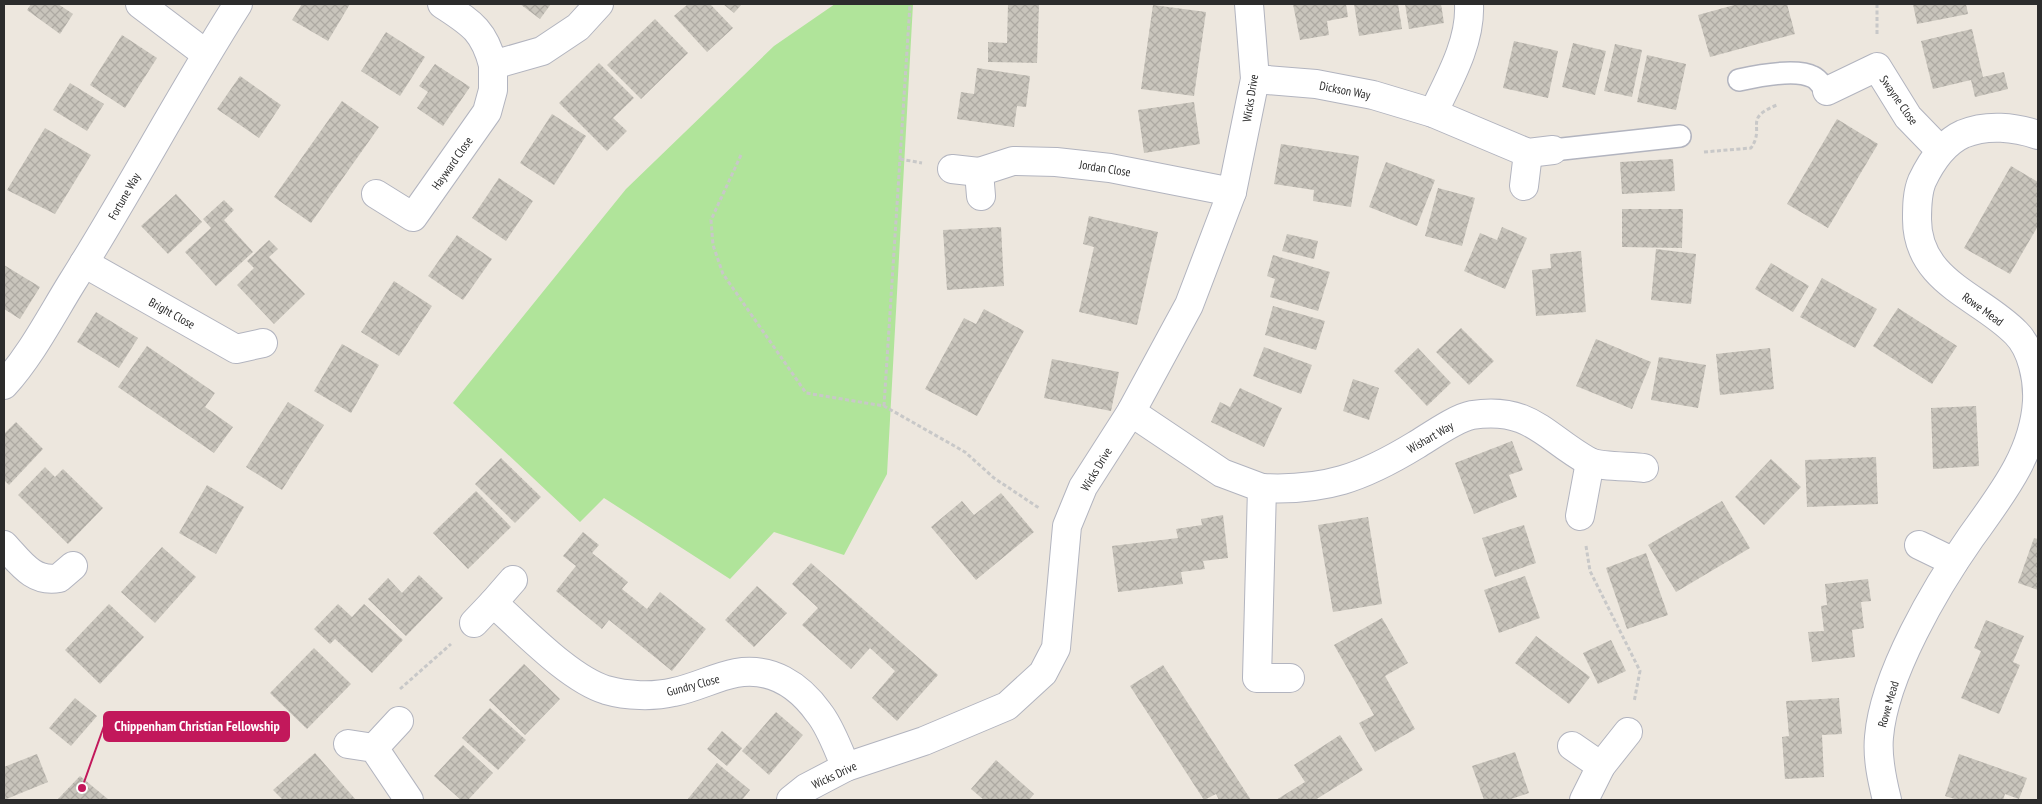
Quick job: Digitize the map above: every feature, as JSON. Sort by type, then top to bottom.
[{"type":"street","points":[[140,4],[206,54]]},
{"type":"street","name":"Fortune Way","points":[[9,371],[84,263],[206,54],[238,4]]},
{"type":"street","name":"Hayward Close","points":[[376,194],[413,217],[487,112],[494,90],[493,65],[488,45],[472,24],[442,4]]},
{"type":"street","points":[[493,65],[542,51],[578,27],[599,4]]},
{"type":"street","name":"Wicks Drive","points":[[792,800],[806,788],[846,767],[924,741],[1007,706],[1043,673],[1056,648],[1067,526],[1083,488],[1131,412],[1189,304],[1232,192],[1255,79],[1249,4]]},
{"type":"street","points":[[1433,113],[1453,71],[1465,38],[1470,14],[1469,4]]},
{"type":"street","name":"Swayne Close","points":[[1827,91],[1877,67],[1908,117],[1940,150]]},
{"type":"street","name":"Dickson Way","points":[[1255,79],[1316,84],[1374,94],[1433,113],[1540,152]]},
{"type":"street","name":"Rowe Mead","points":[[1887,800],[1880,771],[1879,738],[1884,712],[1907,645],[1954,562],[2022,461],[2032,434],[2037,400],[2035,376],[2028,350],[2016,333],[1955,289],[1937,272],[1925,254],[1917,232],[1920,186],[1928,168],[1940,150],[1955,138],[1971,131],[2012,128],[2038,135]]},
{"type":"street","points":[[1524,186],[1540,152]]},
{"type":"street","name":"Jordan Close","points":[[952,169],[980,184],[1013,161],[1056,162],[1110,168],[1232,192]]},
{"type":"street","name":"Bright Close","points":[[84,263],[236,359],[263,343]]},
{"type":"street","name":"Wishart Way","points":[[1131,412],[1222,473],[1262,488],[1292,489],[1327,485],[1364,474],[1471,415],[1498,414],[1524,418],[1552,434],[1590,462]]},
{"type":"street","points":[[1580,516],[1590,462],[1644,468]]},
{"type":"street","points":[[1262,488],[1257,678],[1290,678]]},
{"type":"street","points":[[4,545],[25,568],[41,578],[59,578],[73,566]]},
{"type":"street","points":[[1919,545],[1954,562]]},
{"type":"street","points":[[474,623],[513,580]]},
{"type":"street","name":"Gundry Close","points":[[492,603],[567,668],[586,681],[606,690],[650,695],[673,692],[734,674],[755,672],[777,677],[798,688],[820,714],[846,767]]},
{"type":"street","points":[[374,748],[399,721]]},
{"type":"street","points":[[1584,800],[1601,766],[1628,732]]},
{"type":"street","points":[[348,744],[374,748],[409,800]]},
{"type":"street","points":[[1572,746],[1601,766]]},
{"type":"lane","points":[[1739,80],[1765,74],[1792,74],[1813,77],[1827,91]]},
{"type":"lane","points":[[1540,152],[1680,136]]},
{"type":"path","points":[[884,406],[910,4]]},
{"type":"path","points":[[1695,153],[1751,148],[1755,142],[1756,119],[1763,111],[1827,91]]},
{"type":"path","points":[[741,155],[711,220],[713,245],[723,274],[806,393],[884,406],[965,452],[994,478],[1067,526]]},
{"type":"path","points":[[1580,516],[1590,571],[1640,671],[1628,732]]},
{"type":"path","points":[[399,721],[392,697],[474,623]]},
{"type":"green space","points":[[835,4],[913,4],[887,474],[844,555],[774,532],[730,579],[604,498],[580,522],[453,403],[626,189],[774,46]]},
{"type":"building","points":[[31,4],[58,4],[73,14],[60,34],[27,10]]},
{"type":"building","points":[[302,4],[350,4],[328,41],[292,20]]},
{"type":"building","points":[[520,4],[551,4],[540,19]]},
{"type":"building","points":[[688,4],[710,4],[733,28],[707,52],[674,16]]},
{"type":"building","points":[[723,4],[742,4],[734,13]]},
{"type":"building","points":[[1008,4],[1039,4],[1037,63],[988,62],[988,42],[1007,43]]},
{"type":"building","points":[[1293,4],[1346,4],[1348,17],[1327,21],[1329,35],[1300,40]]},
{"type":"building","points":[[1354,4],[1398,4],[1402,29],[1359,36]]},
{"type":"building","points":[[1405,4],[1441,4],[1444,23],[1409,29]]},
{"type":"building","points":[[1738,4],[1787,4],[1795,34],[1710,57],[1698,15]]},
{"type":"building","points":[[1913,4],[1966,4],[1968,14],[1917,24]]},
{"type":"building","points":[[1153,5],[1206,12],[1194,96],[1141,89]]},
{"type":"building","points":[[655,19],[688,53],[641,99],[607,65]]},
{"type":"building","points":[[1972,29],[1983,77],[2004,72],[2008,89],[1975,97],[1971,80],[1933,89],[1921,41]]},
{"type":"building","points":[[386,32],[425,57],[400,96],[361,71]]},
{"type":"building","points":[[122,35],[157,58],[125,108],[90,85]]},
{"type":"building","points":[[1514,41],[1558,51],[1548,98],[1503,88]]},
{"type":"building","points":[[1573,43],[1606,51],[1595,95],[1562,87]]},
{"type":"building","points":[[1615,44],[1642,50],[1632,97],[1604,91]]},
{"type":"building","points":[[1647,55],[1686,64],[1676,110],[1637,102]]},
{"type":"building","points":[[599,63],[634,98],[613,118],[627,131],[607,151],[559,103]]},
{"type":"building","points":[[435,64],[470,87],[443,126],[417,108],[428,92],[419,86]]},
{"type":"building","points":[[977,68],[1030,76],[1026,107],[1017,106],[1014,127],[957,119],[961,92],[974,94]]},
{"type":"building","points":[[240,76],[281,105],[259,138],[217,109]]},
{"type":"building","points":[[70,83],[104,104],[87,131],[53,110]]},
{"type":"building","points":[[342,101],[379,127],[311,223],[274,197]]},
{"type":"building","points":[[1194,102],[1200,144],[1144,153],[1138,110]]},
{"type":"building","points":[[552,114],[586,136],[554,185],[520,163]]},
{"type":"building","points":[[1837,119],[1878,144],[1828,228],[1787,204]]},
{"type":"building","points":[[45,128],[91,155],[55,214],[7,190]]},
{"type":"building","points":[[1281,144],[1359,156],[1351,207],[1313,201],[1314,190],[1274,184]]},
{"type":"building","points":[[1673,159],[1675,191],[1622,194],[1620,162]]},
{"type":"building","points":[[1386,162],[1435,180],[1417,226],[1369,207]]},
{"type":"building","points":[[2011,166],[2038,182],[2038,226],[2010,274],[1964,248]]},
{"type":"building","points":[[499,178],[533,201],[506,241],[472,218]]},
{"type":"building","points":[[1438,188],[1475,198],[1462,246],[1425,236]]},
{"type":"building","points":[[176,194],[202,222],[168,254],[141,226]]},
{"type":"building","points":[[224,200],[234,210],[224,220],[253,252],[216,286],[185,252],[211,228],[203,219]]},
{"type":"building","points":[[1622,209],[1683,209],[1682,248],[1622,247]]},
{"type":"building","points":[[1089,216],[1158,232],[1137,325],[1079,312],[1094,247],[1083,244]]},
{"type":"building","points":[[1001,227],[1004,286],[947,290],[943,230]]},
{"type":"building","points":[[1502,227],[1527,238],[1505,289],[1464,271],[1480,233],[1497,240]]},
{"type":"building","points":[[1287,234],[1318,241],[1314,259],[1282,251]]},
{"type":"building","points":[[457,235],[492,259],[463,300],[428,276]]},
{"type":"building","points":[[269,240],[278,249],[269,257],[305,294],[274,324],[237,285],[254,268],[247,261]]},
{"type":"building","points":[[1656,249],[1696,254],[1691,304],[1651,300]]},
{"type":"building","points":[[1581,251],[1586,312],[1536,316],[1532,270],[1551,268],[1550,254]]},
{"type":"building","points":[[1273,255],[1330,272],[1318,311],[1270,297],[1275,279],[1267,276]]},
{"type":"building","points":[[1771,263],[1809,286],[1793,312],[1755,289]]},
{"type":"building","points":[[4,265],[40,287],[20,319],[4,309]]},
{"type":"building","points":[[1822,278],[1877,309],[1855,348],[1800,317]]},
{"type":"building","points":[[394,281],[432,306],[399,356],[361,332]]},
{"type":"building","points":[[1273,306],[1325,321],[1316,350],[1265,335]]},
{"type":"building","points":[[1898,308],[1957,346],[1932,384],[1873,346]]},
{"type":"building","points":[[984,309],[1024,331],[977,416],[925,389],[964,318],[976,324]]},
{"type":"building","points":[[96,312],[138,338],[119,368],[77,342]]},
{"type":"building","points":[[1461,328],[1494,361],[1469,385],[1436,352]]},
{"type":"building","points":[[1596,339],[1651,362],[1632,409],[1576,386]]},
{"type":"building","points":[[342,344],[379,365],[351,413],[314,391]]},
{"type":"building","points":[[147,346],[215,393],[205,407],[233,427],[214,453],[118,387]]},
{"type":"building","points":[[1264,347],[1312,365],[1301,394],[1253,376]]},
{"type":"building","points":[[1418,348],[1451,383],[1427,406],[1394,371]]},
{"type":"building","points":[[1770,348],[1774,389],[1720,395],[1716,354]]},
{"type":"building","points":[[1659,357],[1706,365],[1698,408],[1651,400]]},
{"type":"building","points":[[1052,359],[1119,372],[1111,411],[1044,398]]},
{"type":"building","points":[[1353,379],[1379,388],[1369,420],[1343,411]]},
{"type":"building","points":[[1240,388],[1282,408],[1264,447],[1211,422],[1220,402],[1230,407]]},
{"type":"building","points":[[288,402],[324,425],[282,490],[246,467]]},
{"type":"building","points":[[1976,406],[1979,466],[1933,469],[1931,408]]},
{"type":"building","points":[[16,422],[43,449],[9,485],[4,480],[4,434]]},
{"type":"building","points":[[1512,441],[1523,470],[1509,475],[1517,497],[1474,514],[1455,463]]},
{"type":"building","points":[[1876,457],[1878,504],[1807,507],[1805,460]]},
{"type":"building","points":[[501,458],[541,497],[515,523],[475,484]]},
{"type":"building","points":[[1771,459],[1801,487],[1764,525],[1735,497]]},
{"type":"building","points":[[45,467],[55,477],[63,469],[103,508],[68,544],[18,495]]},
{"type":"building","points":[[207,485],[244,507],[216,554],[179,533]]},
{"type":"building","points":[[476,491],[511,527],[468,569],[433,533]]},
{"type":"building","points":[[1001,493],[1034,532],[976,580],[931,527],[962,501],[974,515]]},
{"type":"building","points":[[1722,501],[1750,548],[1676,592],[1648,545]]},
{"type":"building","points":[[1223,515],[1228,558],[1203,561],[1205,569],[1181,572],[1183,584],[1118,592],[1112,546],[1178,538],[1176,529],[1202,525],[1201,519]]},
{"type":"building","points":[[1368,517],[1382,604],[1333,612],[1318,525]]},
{"type":"building","points":[[1524,525],[1536,563],[1495,577],[1482,538]]},
{"type":"building","points":[[583,532],[599,545],[592,553],[628,582],[622,589],[647,609],[660,592],[706,629],[672,671],[609,620],[602,629],[556,591],[576,566],[563,556]]},
{"type":"building","points":[[2034,538],[2038,539],[2038,590],[2018,583]]},
{"type":"building","points":[[162,547],[196,577],[155,623],[121,592]]},
{"type":"building","points":[[1646,553],[1668,615],[1627,629],[1606,568]]},
{"type":"building","points":[[811,563],[938,675],[897,721],[872,698],[895,671],[870,648],[851,669],[802,625],[818,608],[792,584]]},
{"type":"building","points":[[419,575],[443,598],[406,636],[368,599],[388,578],[402,593]]},
{"type":"building","points":[[1525,576],[1540,618],[1499,633],[1484,590]]},
{"type":"building","points":[[1868,579],[1871,601],[1861,602],[1864,628],[1852,630],[1855,657],[1812,662],[1808,632],[1824,631],[1821,606],[1827,605],[1825,584]]},
{"type":"building","points":[[757,586],[787,613],[754,647],[725,620]]},
{"type":"building","points":[[109,604],[144,637],[100,684],[65,650]]},
{"type":"building","points":[[338,604],[352,617],[364,604],[403,640],[372,673],[335,639],[330,644],[314,629]]},
{"type":"building","points":[[1382,618],[1408,663],[1385,676],[1415,729],[1375,752],[1359,723],[1374,715],[1334,645]]},
{"type":"building","points":[[1986,620],[2024,636],[2013,662],[2020,665],[1999,714],[1961,698],[1981,651],[1974,648]]},
{"type":"building","points":[[1536,636],[1590,677],[1569,704],[1515,663]]},
{"type":"building","points":[[1611,640],[1626,671],[1598,684],[1583,653]]},
{"type":"building","points":[[314,648],[351,684],[307,729],[270,693]]},
{"type":"building","points":[[524,664],[560,699],[525,735],[489,700]]},
{"type":"building","points":[[1163,665],[1251,800],[1219,800],[1216,794],[1204,800],[1130,686]]},
{"type":"building","points":[[75,698],[97,716],[71,746],[49,728]]},
{"type":"building","points":[[1839,698],[1842,734],[1822,735],[1824,777],[1785,779],[1782,737],[1789,736],[1786,701]]},
{"type":"building","points":[[490,708],[526,740],[498,770],[462,738]]},
{"type":"building","points":[[776,712],[803,735],[769,775],[742,751]]},
{"type":"building","points":[[722,731],[742,748],[727,766],[707,749]]},
{"type":"building","points":[[1340,735],[1363,770],[1315,800],[1276,800],[1305,782],[1294,765]]},
{"type":"building","points":[[463,745],[493,773],[468,800],[461,800],[434,776]]},
{"type":"building","points":[[1515,752],[1529,793],[1508,800],[1484,800],[1472,766]]},
{"type":"building","points":[[315,753],[356,800],[283,800],[273,790]]},
{"type":"building","points":[[37,754],[48,782],[4,800],[4,767]]},
{"type":"building","points":[[1959,754],[2027,778],[2019,799],[2005,794],[2003,800],[1958,800],[1945,796]]},
{"type":"building","points":[[996,760],[1034,794],[1029,800],[984,800],[971,789]]},
{"type":"building","points":[[717,763],[750,790],[742,800],[687,800]]},
{"type":"building","points":[[80,776],[109,800],[57,800]]},
{"type":"place","name":"Chippenham Christian Fellowship","points":[[82,788]]}]
